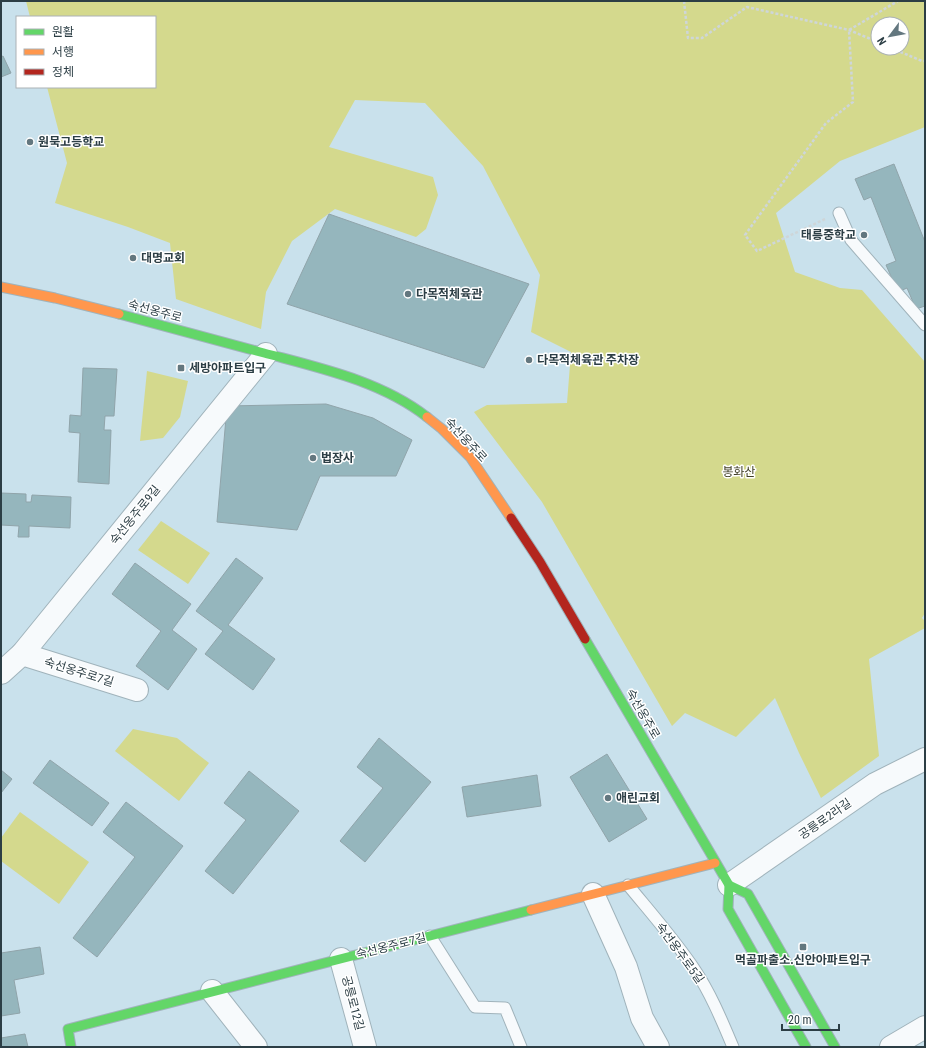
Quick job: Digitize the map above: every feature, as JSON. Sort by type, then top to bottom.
[{"type":"street","name":"숙선옹주로","points":[[1,288],[55,298],[135,318],[337,373],[389,393],[417,409],[442,429],[470,457],[540,562],[728,885]]},
{"type":"street","name":"숙선옹주로9길","points":[[1,673],[22,654],[266,354]]},
{"type":"street","name":"숙선옹주로7길","points":[[22,654],[137,690]]},
{"type":"street","name":"공릉로2라길","points":[[728,885],[875,784],[925,760]]},
{"type":"street","name":"숙선옹주로7길","points":[[71,1047],[68,1029],[715,863]]},
{"type":"street","points":[[806,1047],[728,909],[728,885],[748,894],[835,1047]]},
{"type":"street","points":[[593,894],[626,967],[642,1018],[658,1047]]},
{"type":"street","name":"공릉로12길","points":[[340,959],[365,1047]]},
{"type":"street","points":[[212,991],[256,1047]]},
{"type":"street","points":[[891,1047],[925,1027]]},
{"type":"lane","points":[[838,213],[851,240],[925,325]]},
{"type":"lane","name":"숙선옹주로5길","points":[[628,885],[669,934],[695,970],[718,1011],[733,1047]]},
{"type":"lane","points":[[430,936],[475,1007],[505,1008],[521,1047]]},
{"type":"path","points":[[684,1],[688,38],[702,38],[748,7],[848,30],[870,39]]},
{"type":"path","points":[[848,30],[898,1]]},
{"type":"path","points":[[838,213],[757,251],[745,235],[826,123],[853,102],[848,30]]},
{"type":"path","points":[[910,56],[925,61]]},
{"type":"green space","name":"봉화산","points":[[26,1],[925,1],[925,127],[840,161],[776,213],[795,272],[840,288],[862,290],[925,362],[925,613],[922,618],[925,621],[925,628],[869,659],[879,756],[821,798],[775,698],[736,737],[685,713],[672,726],[542,502],[474,412],[487,405],[567,403],[571,352],[531,332],[540,275],[483,166],[425,103],[355,100],[329,147],[433,177],[438,195],[426,229],[416,237],[335,209],[292,241],[266,292],[261,329],[176,299],[170,243],[128,227],[55,203],[67,163],[47,88],[156,88],[156,16],[30,16]]},
{"type":"green space","points":[[147,371],[188,381],[180,417],[163,438],[140,441]]},
{"type":"green space","points":[[161,521],[210,553],[188,584],[138,550]]},
{"type":"green space","points":[[133,729],[177,738],[209,763],[179,801],[115,751]]},
{"type":"green space","points":[[20,812],[89,862],[59,904],[1,861],[1,838]]},
{"type":"building","points":[[3,56],[11,73],[1,77],[1,57]]},
{"type":"building","points":[[894,164],[925,242],[925,306],[916,309],[907,288],[898,292],[886,265],[896,261],[871,197],[864,200],[855,179]]},
{"type":"building","name":"다목적체육관","points":[[329,214],[529,284],[484,368],[287,304]]},
{"type":"building","points":[[83,368],[117,369],[114,416],[105,416],[104,430],[111,430],[109,484],[78,482],[80,433],[69,432],[70,415],[81,416]]},
{"type":"building","name":"법장사","points":[[326,404],[373,418],[412,440],[396,476],[320,476],[297,530],[217,522],[227,406]]},
{"type":"building","points":[[1,493],[26,494],[26,502],[31,502],[32,495],[71,497],[70,528],[29,526],[29,537],[18,537],[19,526],[1,525]]},
{"type":"building","points":[[236,558],[263,578],[228,625],[275,659],[253,690],[205,654],[223,631],[196,611]]},
{"type":"building","points":[[135,563],[191,604],[172,630],[197,649],[168,690],[136,666],[161,631],[112,594]]},
{"type":"building","points":[[379,738],[431,782],[365,862],[340,841],[383,788],[357,767]]},
{"type":"building","name":"애린교회","points":[[607,754],[647,819],[609,842],[570,777]]},
{"type":"building","points":[[50,760],[109,803],[92,826],[33,783]]},
{"type":"building","points":[[1,770],[12,779],[1,793]]},
{"type":"building","points":[[249,771],[299,811],[233,894],[205,871],[246,820],[224,803]]},
{"type":"building","points":[[537,775],[541,806],[467,817],[462,787]]},
{"type":"building","points":[[126,802],[183,846],[97,957],[73,938],[135,857],[103,832]]},
{"type":"building","points":[[40,947],[44,974],[14,980],[20,1013],[1,1016],[1,953]]},
{"type":"building","points":[[25,1034],[28,1047],[1,1047],[1,1038]]},
{"type":"traffic: fast","points":[[119,314],[307,364],[349,377],[390,394],[427,417]]},
{"type":"traffic: fast","points":[[585,639],[729,885],[728,909],[806,1047]]},
{"type":"traffic: fast","points":[[729,885],[748,894],[835,1047]]},
{"type":"traffic: fast","points":[[71,1047],[68,1029],[531,910]]},
{"type":"traffic: slow","points":[[1,287],[55,298],[119,314]]},
{"type":"traffic: slow","points":[[427,417],[442,429],[470,457],[511,518]]},
{"type":"traffic: slow","points":[[531,910],[715,863]]},
{"type":"traffic: jam","points":[[511,518],[540,562],[585,639]]},
{"type":"place","name":"원묵고등학교","points":[[30,142]]},
{"type":"place","name":"태릉중학교","points":[[864,235]]},
{"type":"place","name":"대명교회","points":[[133,258]]},
{"type":"place","name":"다목적체육관","points":[[408,294]]},
{"type":"place","name":"다목적체육관 주차장","points":[[529,360]]},
{"type":"place","name":"세방아파트입구","points":[[181,368]]},
{"type":"place","name":"법장사","points":[[313,458]]},
{"type":"place","name":"애린교회","points":[[608,798]]},
{"type":"place","name":"먹골파출소.신안아파트입구","points":[[803,947]]}]
